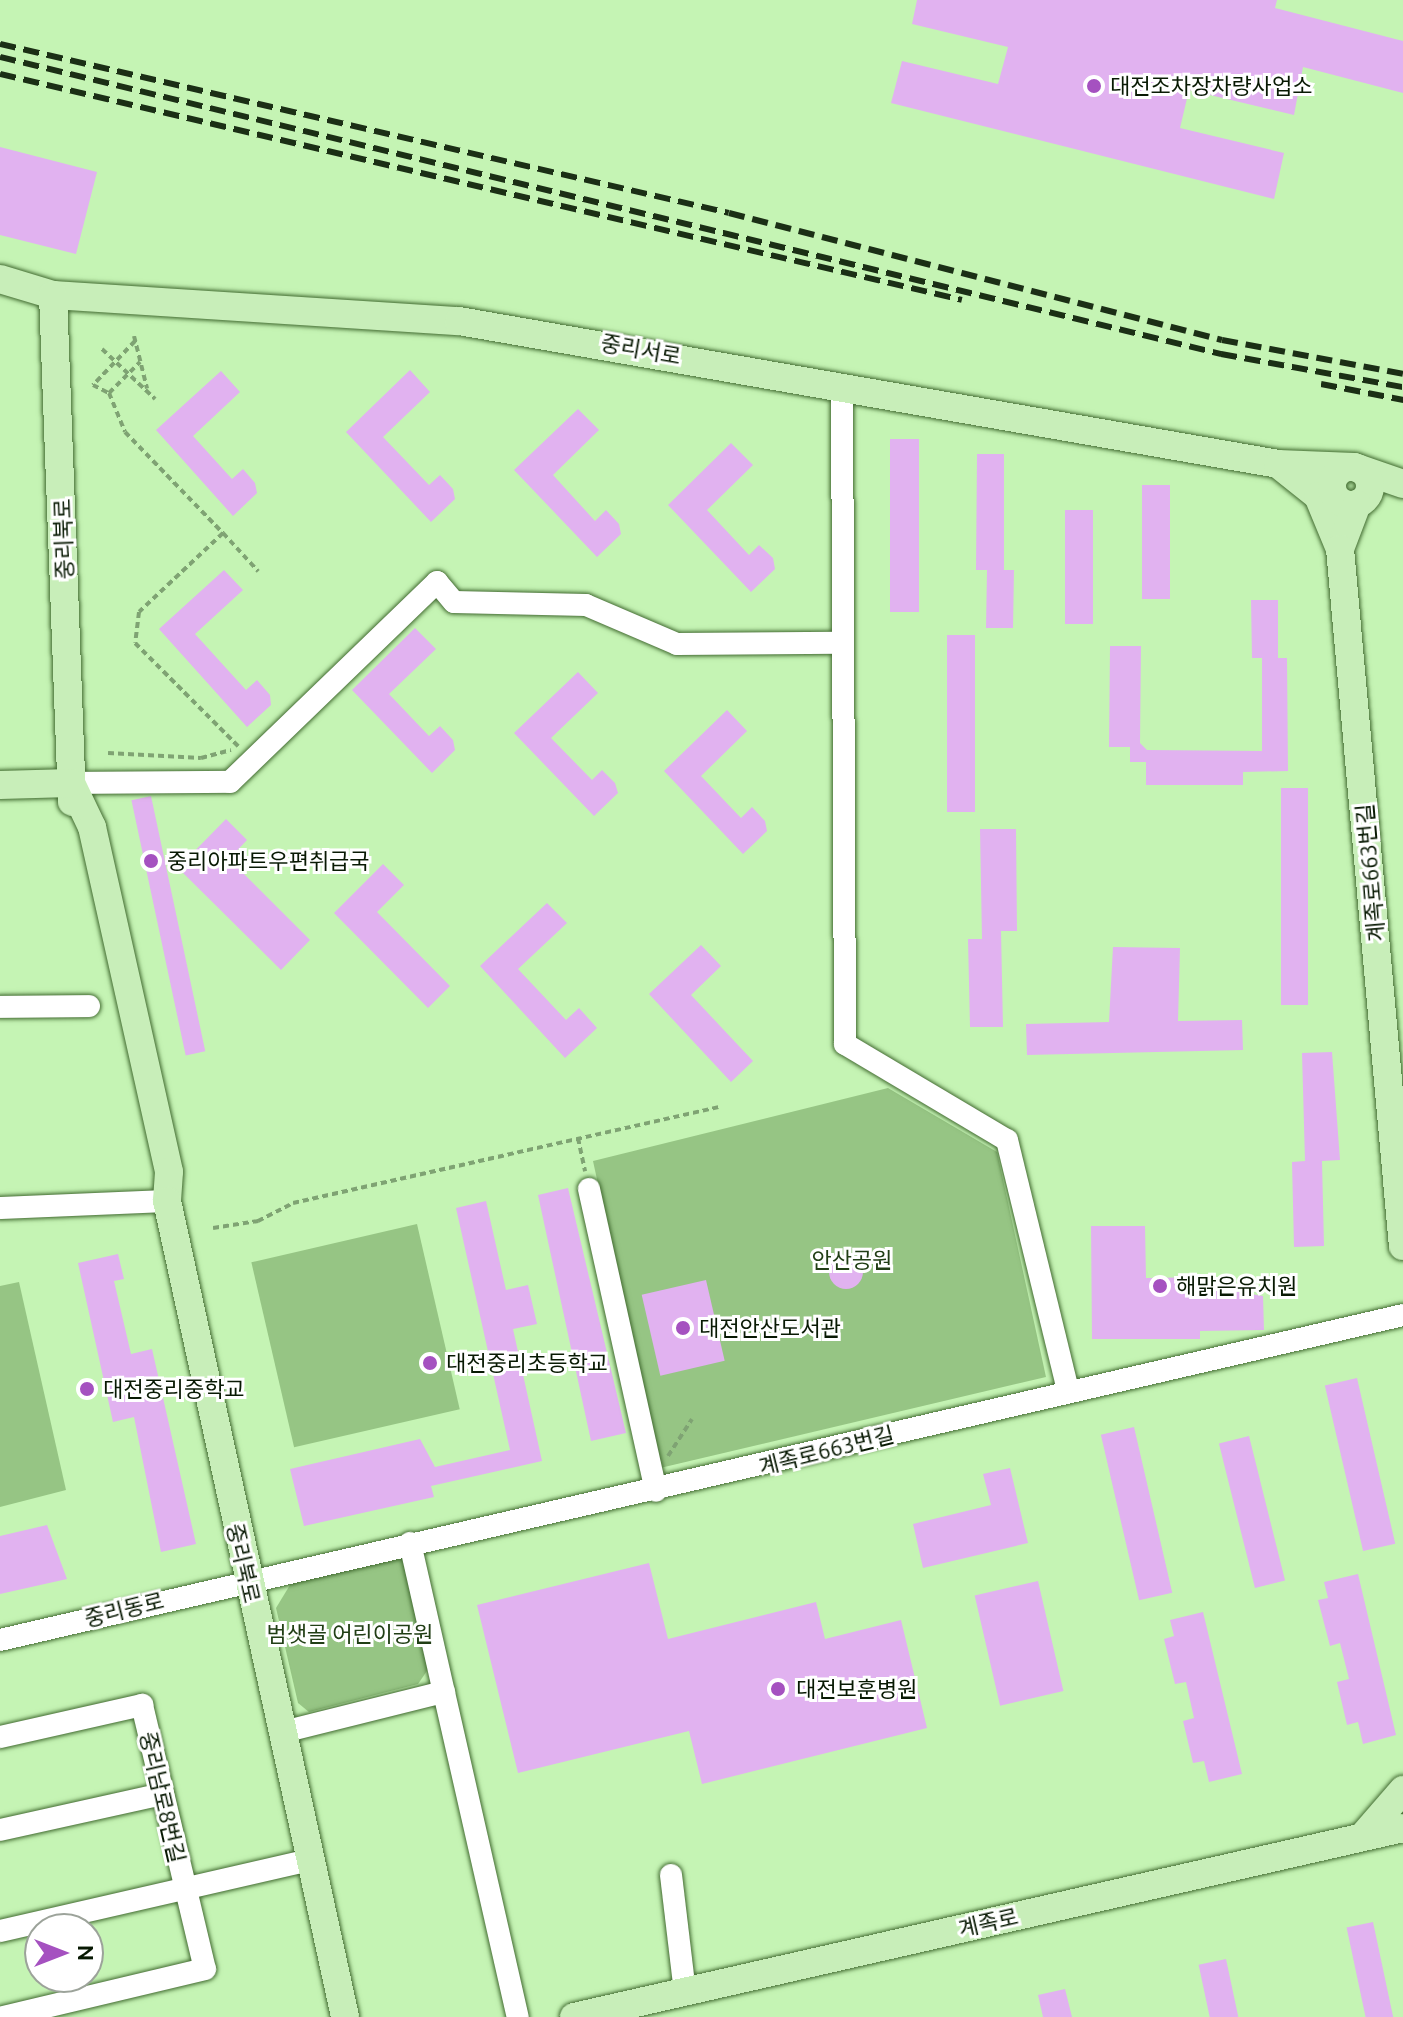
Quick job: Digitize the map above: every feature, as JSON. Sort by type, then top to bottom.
[{"type":"main road","name":"중리서로","points":[[0,279],[53,295],[459,321],[842,386],[1286,469]]},
{"type":"main road","name":"중리북로","points":[[53,295],[71,783],[92,827],[169,1172],[167,1201],[345,2017]]},
{"type":"main road","points":[[1340,540],[1348,497],[1369,478],[1354,467]]},
{"type":"main road","points":[[1286,469],[1354,467],[1402,489]]},
{"type":"main road","points":[[1286,469],[1348,497],[1402,489]]},
{"type":"main road","points":[[1286,469],[1318,496],[1340,540]]},
{"type":"main road","points":[[1340,540],[1402,489]]},
{"type":"main road","name":"계족로663번길","points":[[1340,540],[1403,1246]]},
{"type":"main road","points":[[0,785],[71,783]]},
{"type":"main road","points":[[1363,1836],[1403,1790]]},
{"type":"main road","name":"계족로","points":[[574,2017],[1403,1828]]},
{"type":"street","points":[[842,386],[840,643],[845,1044],[1007,1140],[1068,1391]]},
{"type":"street","points":[[71,783],[230,782],[437,582],[454,602],[586,605],[677,644],[840,643]]},
{"type":"street","points":[[0,1007],[89,1006]]},
{"type":"street","points":[[589,1189],[656,1491]]},
{"type":"street","points":[[0,1208],[167,1201]]},
{"type":"street","name":"계족로663번길","points":[[247,1579],[656,1491],[1068,1391],[1403,1315]]},
{"type":"street","points":[[410,1543],[518,2017]]},
{"type":"street","name":"중리동로","points":[[0,1640],[247,1579]]},
{"type":"street","points":[[283,1732],[444,1692]]},
{"type":"street","name":"중리남로8번길","points":[[0,1737],[142,1705],[205,1969],[3,2017]]},
{"type":"street","points":[[0,1830],[163,1794]]},
{"type":"street","name":"중리남로8번길","points":[[0,1931],[311,1860]]},
{"type":"street","points":[[671,1875],[685,1992]]},
{"type":"path","points":[[148,392],[135,339],[93,385],[109,393],[125,432],[258,571]]},
{"type":"path","points":[[102,349],[155,399]]},
{"type":"path","points":[[109,393],[140,362]]},
{"type":"path","points":[[108,753],[201,758],[238,747],[135,643],[134,627],[139,612],[223,533]]},
{"type":"path","points":[[213,1228],[258,1221],[293,1203],[718,1107]]},
{"type":"path","points":[[578,1138],[589,1189]]},
{"type":"path","points":[[662,1464],[692,1419]]},
{"type":"green space","name":"안산공원","points":[[888,1088],[997,1152],[1046,1377],[660,1468],[593,1161]]},
{"type":"green space","points":[[417,1224],[460,1409],[294,1447],[251,1262]]},
{"type":"green space","points":[[19,1282],[66,1490],[0,1507],[0,1286]]},
{"type":"green space","name":"범샛골 어린이공원","points":[[405,1553],[431,1665],[418,1684],[309,1712],[298,1703],[276,1608],[293,1580]]},
{"type":"building","points":[[917,0],[1277,0],[1275,8],[1403,41],[1403,93],[1303,67],[1294,115],[1189,90],[1180,128],[1284,153],[1274,199],[891,103],[902,61],[998,84],[1008,47],[912,24]]},
{"type":"building","points":[[0,147],[97,172],[76,254],[0,235]]},
{"type":"building","points":[[410,370],[430,392],[383,437],[429,485],[440,475],[453,489],[455,499],[431,522],[346,432]]},
{"type":"building","points":[[221,371],[240,392],[193,436],[232,479],[243,469],[255,483],[257,493],[233,516],[156,430]]},
{"type":"building","points":[[578,409],[599,430],[553,475],[595,521],[606,510],[619,524],[621,534],[597,557],[514,470]]},
{"type":"building","points":[[890,439],[919,439],[919,612],[890,612]]},
{"type":"building","points":[[731,443],[753,465],[707,510],[749,555],[759,545],[773,558],[775,569],[751,592],[668,505]]},
{"type":"building","points":[[977,454],[1004,454],[1004,570],[1014,570],[1013,628],[986,628],[987,570],[976,570]]},
{"type":"building","points":[[1142,485],[1170,485],[1170,599],[1142,599]]},
{"type":"building","points":[[1065,510],[1093,510],[1093,624],[1065,624]]},
{"type":"building","points":[[224,570],[243,590],[195,634],[246,690],[257,680],[270,695],[271,705],[247,727],[159,629]]},
{"type":"building","points":[[1251,600],[1278,600],[1278,658],[1287,658],[1288,771],[1243,772],[1243,785],[1146,785],[1146,762],[1130,762],[1130,747],[1109,747],[1110,646],[1141,646],[1140,743],[1147,750],[1262,751],[1262,658],[1252,658]]},
{"type":"building","points":[[415,628],[436,649],[389,694],[429,736],[440,726],[453,740],[455,750],[432,773],[352,690]]},
{"type":"building","points":[[947,635],[975,635],[975,812],[947,812]]},
{"type":"building","points":[[578,672],[598,693],[551,738],[592,780],[602,770],[615,783],[618,793],[594,816],[514,733]]},
{"type":"building","points":[[727,710],[747,731],[701,776],[741,818],[752,807],[765,821],[767,831],[743,854],[664,771]]},
{"type":"building","points":[[1281,788],[1308,788],[1308,1005],[1281,1005]]},
{"type":"building","points":[[151,796],[205,1051],[186,1055],[131,800]]},
{"type":"building","points":[[226,819],[247,840],[229,859],[310,940],[281,970],[178,868]]},
{"type":"building","points":[[980,829],[1016,829],[1017,931],[1001,931],[1003,1027],[970,1027],[968,939],[982,939]]},
{"type":"building","points":[[383,864],[404,885],[377,912],[450,986],[428,1008],[334,913]]},
{"type":"building","points":[[547,903],[567,923],[518,969],[566,1020],[579,1008],[597,1028],[565,1058],[480,966]]},
{"type":"building","points":[[701,945],[721,966],[691,995],[753,1061],[731,1082],[649,994]]},
{"type":"building","points":[[1113,947],[1180,948],[1178,1021],[1242,1020],[1243,1050],[1027,1055],[1026,1024],[1109,1022]]},
{"type":"building","points":[[1332,1052],[1340,1160],[1322,1161],[1324,1246],[1294,1247],[1292,1162],[1305,1161],[1302,1053]]},
{"type":"building","points":[[568,1188],[626,1433],[591,1441],[538,1195]]},
{"type":"building","points":[[486,1201],[506,1290],[528,1285],[537,1324],[513,1329],[542,1461],[431,1486],[434,1497],[304,1526],[290,1469],[420,1439],[435,1467],[510,1450],[456,1208]]},
{"type":"building","points":[[1091,1226],[1145,1226],[1146,1278],[1208,1277],[1208,1287],[1263,1296],[1264,1330],[1200,1331],[1200,1339],[1092,1339]]},
{"type":"building","points":[[118,1254],[124,1279],[114,1281],[131,1354],[152,1349],[196,1544],[161,1552],[134,1417],[113,1422],[78,1263]]},
{"type":"building","points":[[846,1255],[858,1260],[863,1272],[858,1284],[846,1289],[834,1284],[829,1272],[834,1260]]},
{"type":"building","name":"대전안산도서관","points":[[706,1280],[725,1361],[660,1376],[642,1295]]},
{"type":"building","points":[[1357,1378],[1395,1544],[1363,1551],[1325,1385]]},
{"type":"building","points":[[1134,1427],[1172,1593],[1139,1600],[1101,1435]]},
{"type":"building","points":[[1249,1436],[1285,1581],[1255,1588],[1219,1443]]},
{"type":"building","points":[[1010,1468],[1028,1543],[923,1568],[913,1524],[991,1505],[983,1474]]},
{"type":"building","points":[[47,1525],[67,1579],[0,1594],[0,1536]]},
{"type":"building","points":[[649,1563],[668,1639],[816,1602],[825,1639],[901,1620],[927,1728],[702,1784],[689,1731],[518,1773],[477,1605]]},
{"type":"building","points":[[1358,1574],[1396,1735],[1363,1744],[1358,1722],[1347,1725],[1337,1682],[1349,1679],[1340,1643],[1330,1646],[1318,1600],[1328,1598],[1324,1582]]},
{"type":"building","points":[[1038,1581],[1063,1691],[1000,1706],[975,1596]]},
{"type":"building","points":[[1203,1612],[1242,1774],[1209,1782],[1204,1761],[1193,1763],[1183,1721],[1194,1718],[1186,1682],[1175,1684],[1164,1639],[1174,1636],[1170,1620]]},
{"type":"building","points":[[1373,1922],[1393,2017],[1366,2017],[1347,1928]]},
{"type":"building","points":[[1226,1959],[1238,2017],[1210,2017],[1199,1965]]},
{"type":"building","points":[[1065,1989],[1072,2017],[1043,2017],[1038,1995]]},
{"type":"railway","points":[[0,44],[729,213],[1222,340],[1403,374]]},
{"type":"railway","points":[[0,57],[1221,354],[1403,387]]},
{"type":"railway","points":[[0,74],[962,300]]},
{"type":"railway","points":[[1321,384],[1403,400]]},
{"type":"place","name":"대전조차장차량사업소","points":[[1094,86]]},
{"type":"place","name":"중리아파트우편취급국","points":[[151,861]]},
{"type":"place","name":"해맑은유치원","points":[[1160,1286]]},
{"type":"place","name":"대전안산도서관","points":[[683,1328]]},
{"type":"place","name":"대전중리초등학교","points":[[430,1363]]},
{"type":"place","name":"대전중리중학교","points":[[87,1389]]},
{"type":"place","name":"대전보훈병원","points":[[778,1689]]}]
